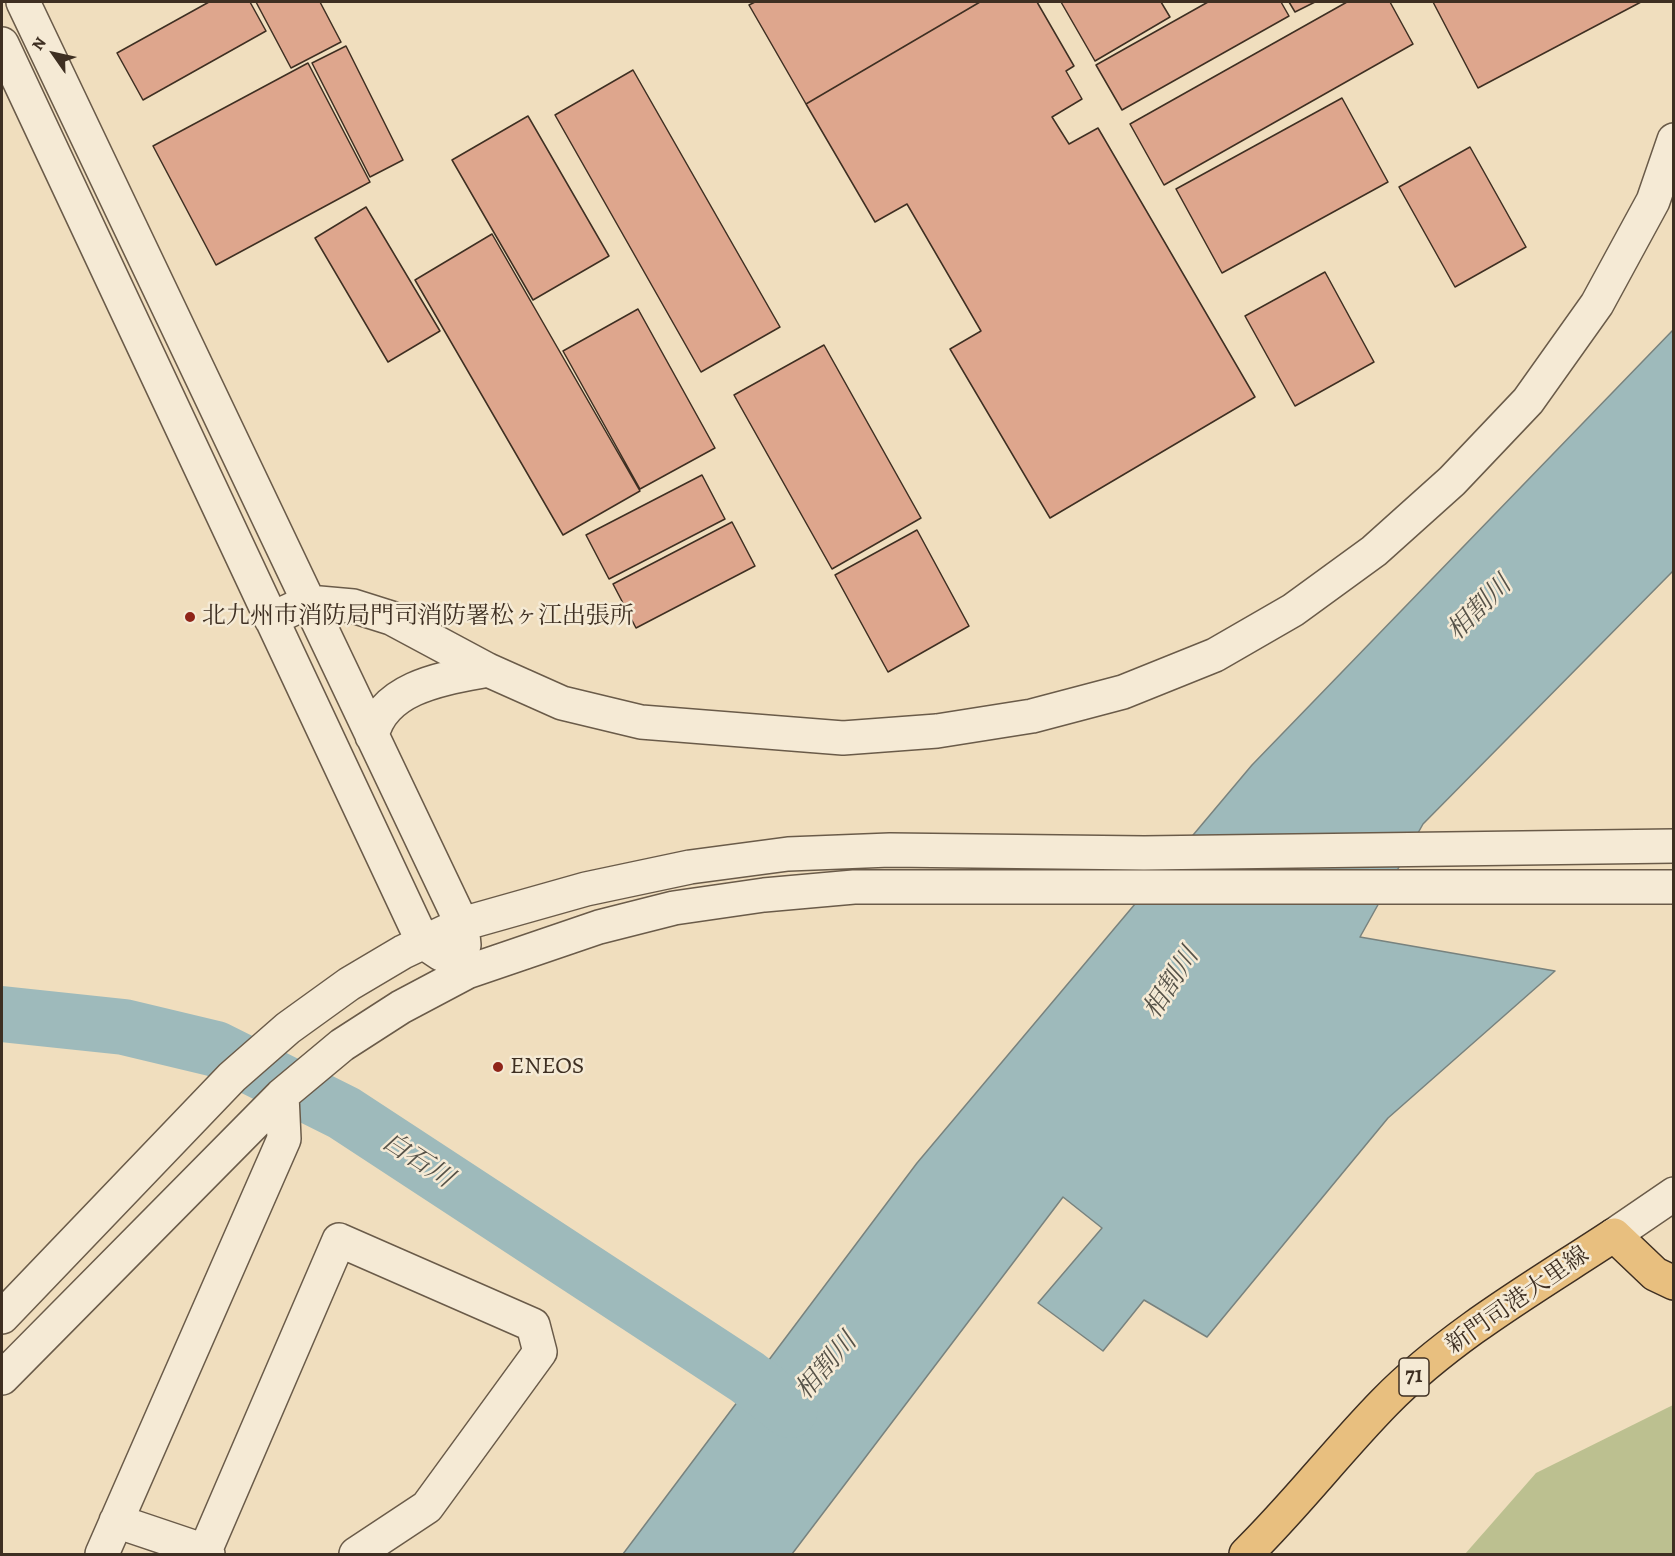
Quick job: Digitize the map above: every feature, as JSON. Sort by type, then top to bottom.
[{"type":"main road","name":"新門司港大里線","points":[[1246,1554],[1394,1394],[1463,1335],[1614,1235],[1654,1274],[1674,1282]]},
{"type":"street","points":[[24,2],[462,924],[467,972]]},
{"type":"street","points":[[2,44],[423,942],[467,972]]},
{"type":"street","points":[[271,619],[308,602],[353,606],[391,618],[488,670],[562,704],[641,722],[843,738],[937,731],[1032,716],[1123,692],[1215,655],[1293,610],[1374,551],[1452,481],[1528,402],[1597,304],[1653,201],[1674,140]]},
{"type":"street","points":[[372,736],[381,712],[400,697],[441,679],[488,670]]},
{"type":"street","points":[[2,1317],[232,1077],[288,1028],[349,984],[423,942],[462,924],[586,889],[690,867],[788,854],[890,850],[1144,853],[1674,846]]},
{"type":"street","points":[[2,1378],[282,1095],[342,1045],[401,1007],[467,972],[599,927],[674,908],[764,895],[854,887],[1674,887]]},
{"type":"street","points":[[102,1554],[284,1139],[282,1095]]},
{"type":"street","points":[[1614,1235],[1674,1194]]},
{"type":"street","points":[[116,1521],[206,1553],[339,1240],[533,1325],[540,1352],[427,1507],[356,1554]]},
{"type":"green space","points":[[1673,1405],[1673,1554],[1465,1554],[1536,1473]]},
{"type":"water","name":"相割川","points":[[1673,330],[1673,571],[1423,824],[1360,937],[1555,971],[1388,1118],[1207,1337],[1144,1300],[1103,1351],[1038,1303],[1102,1228],[1063,1197],[792,1554],[623,1554],[917,1163],[1252,765]]},
{"type":"building","points":[[209,2],[250,2],[266,31],[143,100],[117,53]]},
{"type":"building","points":[[256,2],[320,2],[341,42],[291,68]]},
{"type":"building","points":[[755,2],[980,2],[806,104],[749,5]]},
{"type":"building","points":[[980,2],[1037,2],[1074,66],[1066,71],[1082,99],[1052,117],[1069,144],[1098,128],[1255,397],[1050,518],[950,349],[981,331],[907,204],[875,222],[806,104]]},
{"type":"building","points":[[1061,2],[1161,2],[1170,17],[1095,61]]},
{"type":"building","points":[[1208,2],[1281,2],[1289,16],[1122,110],[1096,65]]},
{"type":"building","points":[[1289,2],[1315,2],[1295,12]]},
{"type":"building","points":[[1347,2],[1390,2],[1413,44],[1164,185],[1130,124]]},
{"type":"building","points":[[1433,2],[1641,2],[1478,88]]},
{"type":"building","points":[[346,46],[403,160],[370,177],[312,63]]},
{"type":"building","points":[[308,63],[370,182],[216,265],[153,146]]},
{"type":"building","points":[[633,70],[780,327],[701,372],[555,115]]},
{"type":"building","points":[[1342,98],[1388,182],[1222,273],[1176,189]]},
{"type":"building","points":[[528,116],[609,256],[533,300],[452,160]]},
{"type":"building","points":[[1470,147],[1526,247],[1455,287],[1399,187]]},
{"type":"building","points":[[366,207],[440,331],[388,362],[315,238]]},
{"type":"building","points":[[492,234],[640,491],[563,535],[415,280]]},
{"type":"building","points":[[1325,272],[1374,362],[1295,406],[1245,316]]},
{"type":"building","points":[[638,309],[715,448],[640,489],[563,351]]},
{"type":"building","points":[[824,345],[921,518],[832,569],[734,395]]},
{"type":"building","points":[[702,475],[725,519],[609,579],[586,535]]},
{"type":"building","points":[[732,522],[755,566],[636,628],[613,584]]},
{"type":"building","points":[[917,530],[969,626],[888,672],[835,575]]},
{"type":"waterway","name":"白石川","points":[[2,1014],[124,1027],[216,1049],[344,1113],[747,1377],[790,1410]]},
{"type":"place","name":"北九州市消防局門司消防署松ヶ江出張所","points":[[190,617]]},
{"type":"place","name":"ENEOS","points":[[498,1067]]}]
